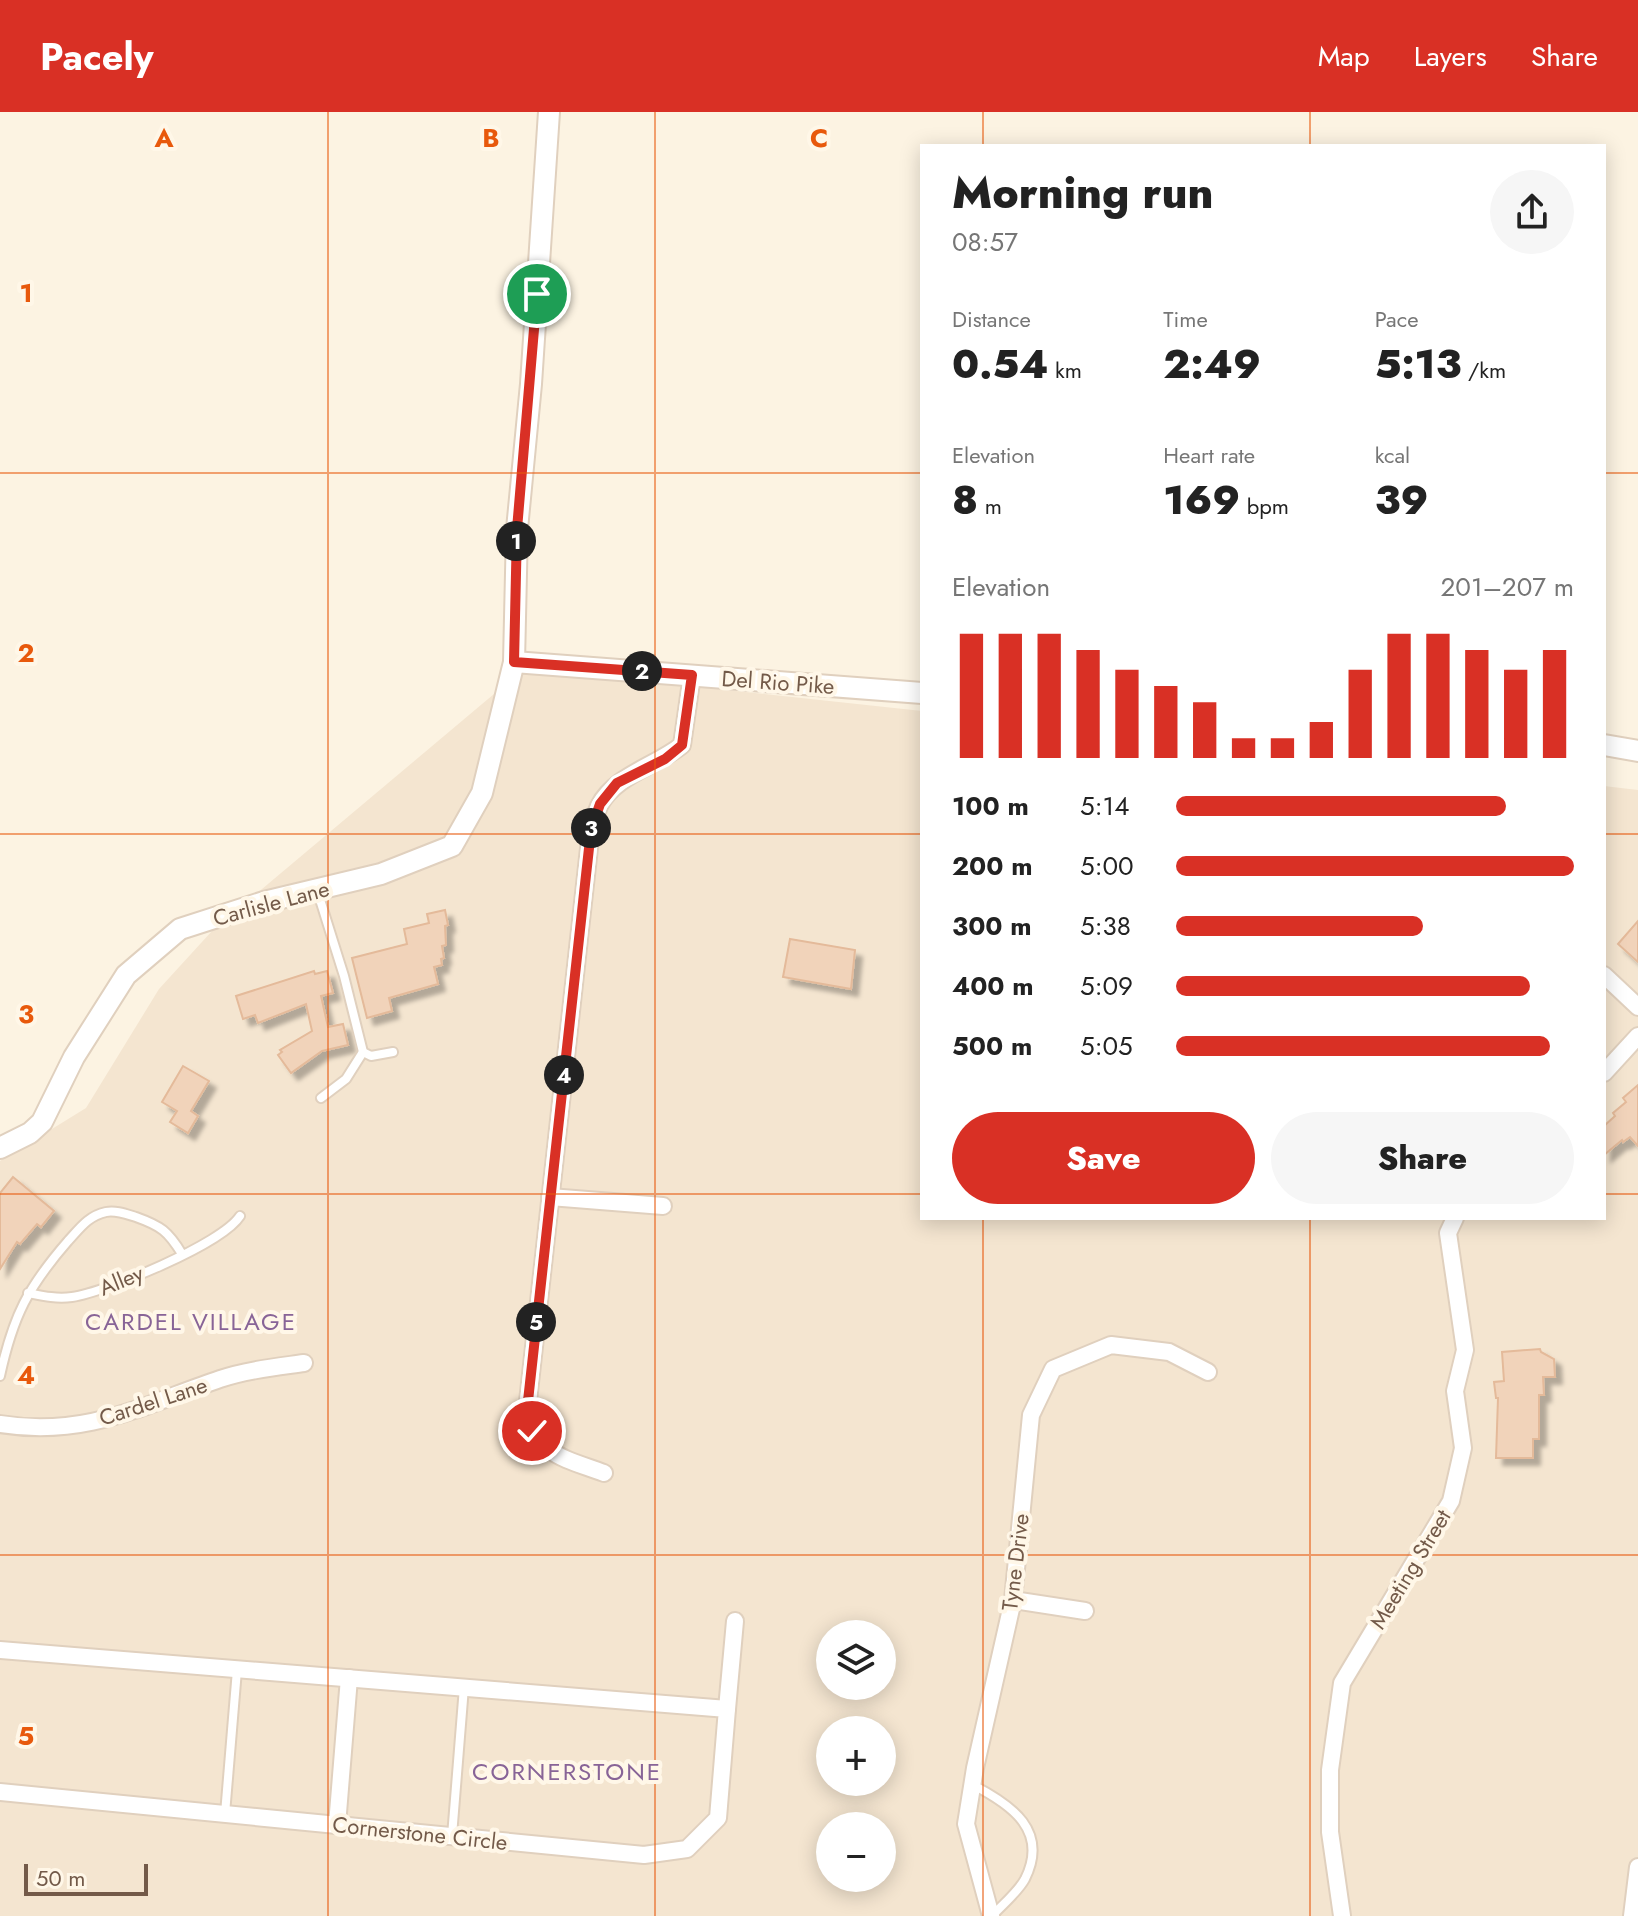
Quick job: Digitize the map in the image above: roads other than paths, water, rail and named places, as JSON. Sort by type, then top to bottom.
[{"type":"street","points":[[514,662],[517,529],[531,384],[549,112]]},
{"type":"street","name":"Del Rio Pike","points":[[514,662],[920,693]]},
{"type":"street","name":"Carlisle Lane","points":[[0,1148],[30,1133],[42,1122],[74,1057],[126,975],[180,929],[264,902],[381,874],[452,846],[482,793],[514,662]]},
{"type":"street","points":[[604,1473],[552,1453],[532,1431],[527,1410],[550,1197],[591,830],[600,804],[617,783],[665,759],[682,745],[692,675]]},
{"type":"street","points":[[1606,745],[1638,751]]},
{"type":"street","points":[[1606,977],[1638,1007]]},
{"type":"street","points":[[1606,1071],[1638,1036]]},
{"type":"street","points":[[550,1197],[663,1206]]},
{"type":"street","name":"Meeting Street","points":[[1342,1916],[1330,1832],[1330,1770],[1342,1683],[1451,1501],[1463,1448],[1455,1391],[1465,1350],[1448,1233],[1454,1220]]},
{"type":"street","name":"Tyne Drive","points":[[992,1916],[966,1824],[1013,1600],[1031,1415],[1053,1369],[1111,1345],[1169,1352],[1208,1372]]},
{"type":"street","name":"Cardel Lane","points":[[0,1424],[37,1427],[111,1419],[221,1378],[257,1369],[304,1363]]},
{"type":"street","points":[[1013,1600],[1085,1611]]},
{"type":"street","name":"Cornerstone Circle","points":[[0,1792],[644,1855],[687,1849],[718,1818],[735,1621]]},
{"type":"street","points":[[0,1650],[727,1709]]},
{"type":"street","points":[[337,1825],[349,1678]]},
{"type":"street","points":[[1632,1916],[1638,1867]]},
{"type":"lane","points":[[317,889],[363,1052],[346,1079],[321,1098]]},
{"type":"lane","points":[[363,1052],[371,1056],[393,1052]]},
{"type":"lane","points":[[0,1376],[13,1324],[28,1293],[87,1219],[104,1212],[120,1212],[162,1227],[182,1254]]},
{"type":"lane","name":"Alley","points":[[28,1293],[51,1298],[94,1292],[182,1254],[222,1233],[240,1216]]},
{"type":"lane","points":[[225,1814],[237,1669]]},
{"type":"lane","points":[[452,1836],[464,1687]]},
{"type":"lane","points":[[972,1784],[1004,1801],[1023,1820],[1034,1851],[1024,1881],[992,1916]]},
{"type":"district","name":"CARDEL VILLAGE","points":[[191,1321]]},
{"type":"district","name":"CORNERSTONE","points":[[567,1771]]}]
